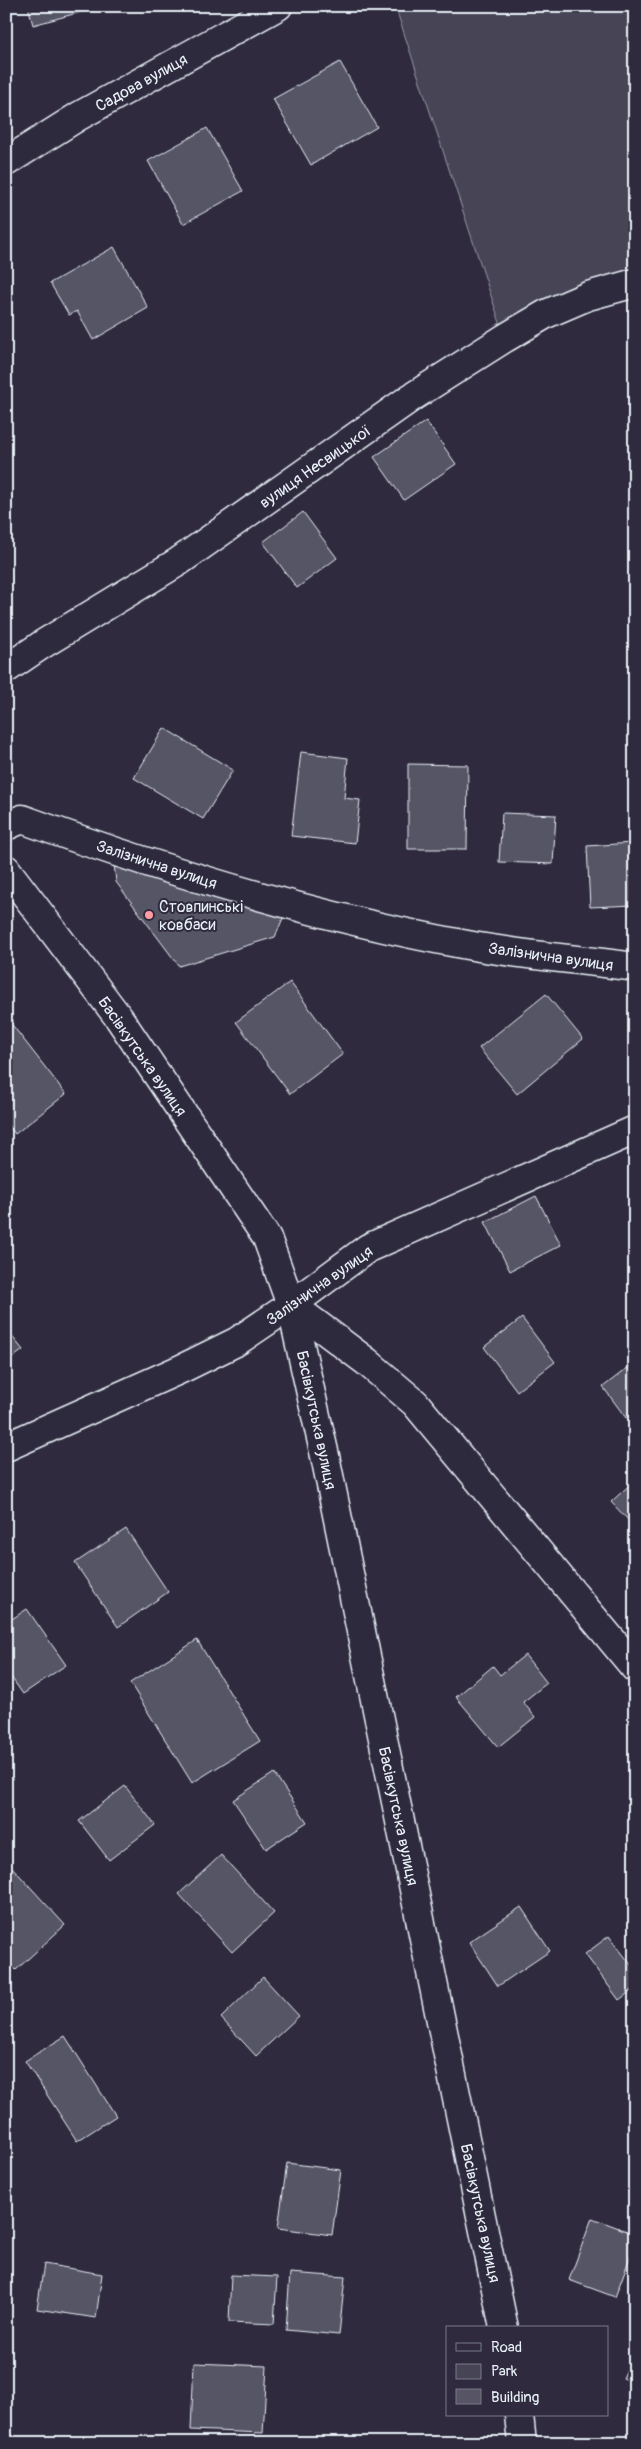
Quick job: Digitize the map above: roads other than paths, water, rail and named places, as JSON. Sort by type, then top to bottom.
[{"type":"street","name":"Садова вулиця","points":[[6,162],[79,116],[278,6]]},
{"type":"street","name":"вулиця Несвицької","points":[[6,669],[43,644],[178,562],[412,397],[504,338],[546,314],[588,296],[635,283]]},
{"type":"street","name":"Залізнична вулиця","points":[[6,826],[22,818],[70,836],[288,906],[463,944],[635,967]]},
{"type":"street","name":"Басівкутська вулиця","points":[[6,869],[119,1018],[267,1238],[291,1305],[324,1448],[504,2326]]},
{"type":"street","name":"Залізнична вулиця","points":[[6,1446],[181,1369],[236,1342],[291,1305],[368,1248],[635,1130]]},
{"type":"street","name":"Басівкутська вулиця","points":[[291,1305],[368,1362],[415,1403],[635,1668]]},
{"type":"street","points":[[519,2416],[522,2443]]},
{"type":"place","name":"Стовпинські ковбаси","points":[[149,915]]}]
